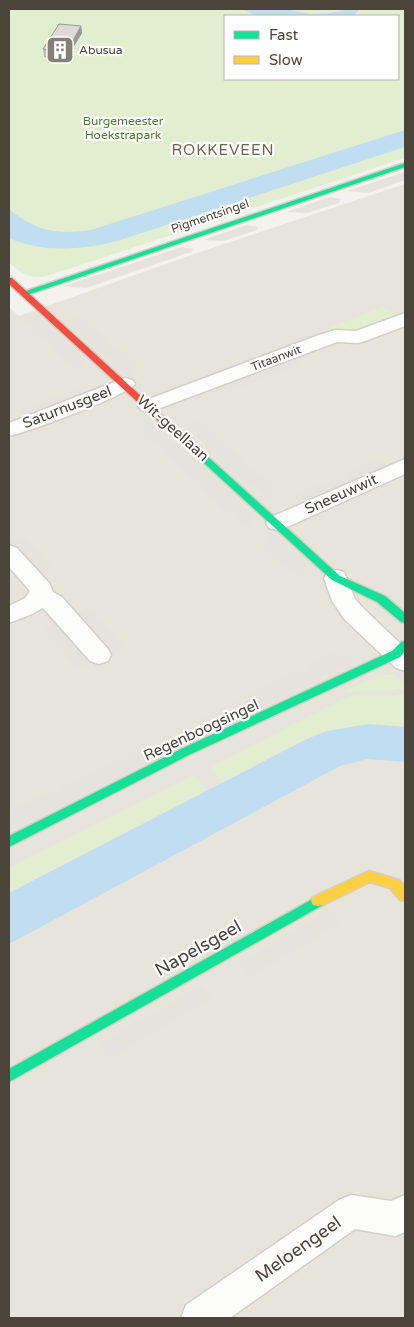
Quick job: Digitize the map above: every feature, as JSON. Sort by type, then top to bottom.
[{"type":"street","name":"Pigmentsingel","points":[[24,293],[405,165]]},
{"type":"street","name":"Wit-geellaan","points":[[9,280],[336,578],[381,600],[405,619]]},
{"type":"street","name":"Titaanwit","points":[[148,406],[326,339],[335,336],[358,337],[405,319]]},
{"type":"street","name":"Saturnusgeel","points":[[9,430],[106,393],[124,384]]},
{"type":"street","name":"Sneeuwwit","points":[[277,523],[405,466]]},
{"type":"street","points":[[9,553],[42,590],[41,596],[34,604],[9,615]]},
{"type":"street","name":"Wit-geellaan","points":[[336,578],[344,601],[354,614],[402,654]]},
{"type":"street","points":[[41,596],[54,604],[99,655]]},
{"type":"street","name":"Regenboogsingel","points":[[9,842],[185,752],[402,654]]},
{"type":"street","name":"Napelsgeel","points":[[9,1076],[316,902],[369,876],[394,884],[405,896]]},
{"type":"street","name":"Meloengeel","points":[[199,1318],[351,1212],[395,1219],[405,1212]]},
{"type":"shaded area","points":[[405,172],[405,180],[369,193],[347,191]]},
{"type":"shaded area","points":[[405,184],[405,1318],[9,1318],[9,307],[19,316],[197,253]]},
{"type":"shaded area","points":[[330,197],[341,199],[339,203],[307,213],[286,212]]},
{"type":"shaded area","points":[[247,225],[258,227],[257,230],[224,241],[203,240]]},
{"type":"shaded area","points":[[182,247],[194,249],[191,252],[86,288],[64,286]]},
{"type":"shaded area","points":[[31,311],[86,361],[80,369],[72,368],[74,363],[66,362],[51,347],[52,343],[45,342],[30,328],[31,324],[24,323]]},
{"type":"shaded area","points":[[75,317],[83,318],[90,324],[89,329],[96,330],[107,339],[106,344],[113,345],[136,365],[131,378],[70,323]]},
{"type":"shaded area","points":[[305,337],[316,338],[179,390],[181,384]]},
{"type":"shaded area","points":[[295,358],[302,364],[269,377],[262,370]]},
{"type":"shaded area","points":[[255,373],[263,379],[229,392],[221,386]]},
{"type":"shaded area","points":[[80,388],[88,395],[25,418],[18,411]]},
{"type":"shaded area","points":[[147,418],[256,518],[253,519],[251,527],[242,526],[234,519],[236,513],[227,512],[199,486],[201,481],[193,480],[161,450],[162,445],[154,444],[142,433]]},
{"type":"shaded area","points":[[193,420],[200,421],[245,461],[244,466],[253,468],[273,485],[269,501],[188,429]]},
{"type":"shaded area","points":[[378,459],[387,466],[352,481],[343,474]]},
{"type":"shaded area","points":[[337,477],[346,484],[303,502],[295,495]]},
{"type":"shaded area","points":[[269,530],[309,566],[306,568],[304,576],[295,575],[264,547]]},
{"type":"shaded area","points":[[25,536],[53,568],[39,574],[10,542]]},
{"type":"shaded area","points":[[90,608],[125,647],[78,669],[43,629]]},
{"type":"shaded area","points":[[330,654],[358,658],[215,730],[198,725],[200,718],[240,698],[250,700],[252,693],[297,671],[306,672],[308,665]]},
{"type":"shaded area","points":[[130,752],[162,756],[9,833],[9,812],[49,792],[58,794],[62,786],[117,759],[127,760]]},
{"type":"shaded area","points":[[329,910],[341,923],[248,978],[237,965]]},
{"type":"shaded area","points":[[201,985],[212,998],[110,1058],[100,1044]]},
{"type":"green space","name":"Burgemeester Hoekstrapark","points":[[9,9],[405,9],[405,158],[50,275],[33,277],[18,270],[9,262]]},
{"type":"green space","points":[[383,307],[396,316],[372,327],[355,332],[338,331],[330,327]]},
{"type":"green space","points":[[379,675],[396,675],[405,684],[405,688],[343,693]]},
{"type":"green space","points":[[363,694],[390,696],[405,694],[405,727],[354,726],[331,731],[309,738],[288,748],[222,783],[209,767],[349,696]]},
{"type":"green space","points":[[194,775],[207,790],[9,893],[9,868]]},
{"type":"water","points":[[241,9],[286,9],[310,14],[350,9],[359,10],[354,15],[256,15]]},
{"type":"water","points":[[405,130],[405,147],[117,241],[77,248],[49,248],[22,243],[9,238],[9,209],[28,222],[47,230],[67,232],[91,230]]},
{"type":"water","points":[[369,724],[405,727],[405,762],[367,759],[340,766],[9,944],[9,893],[309,738],[327,731]]},
{"type":"building","points":[[59,24],[81,26],[67,51],[43,49]]},
{"type":"traffic: fast","points":[[24,293],[405,165]]},
{"type":"traffic: fast","points":[[173,430],[336,578],[381,599],[405,619]]},
{"type":"traffic: fast","points":[[9,842],[185,752],[396,654],[405,645]]},
{"type":"traffic: fast","points":[[9,1076],[318,901]]},
{"type":"traffic: slow","points":[[318,901],[369,876],[394,884],[405,896]]},
{"type":"traffic: jam","points":[[9,280],[173,430]]},
{"type":"place","name":"Abusua","points":[[60,50]]},
{"type":"district","name":"ROKKEVEEN","points":[[223,150]]}]
